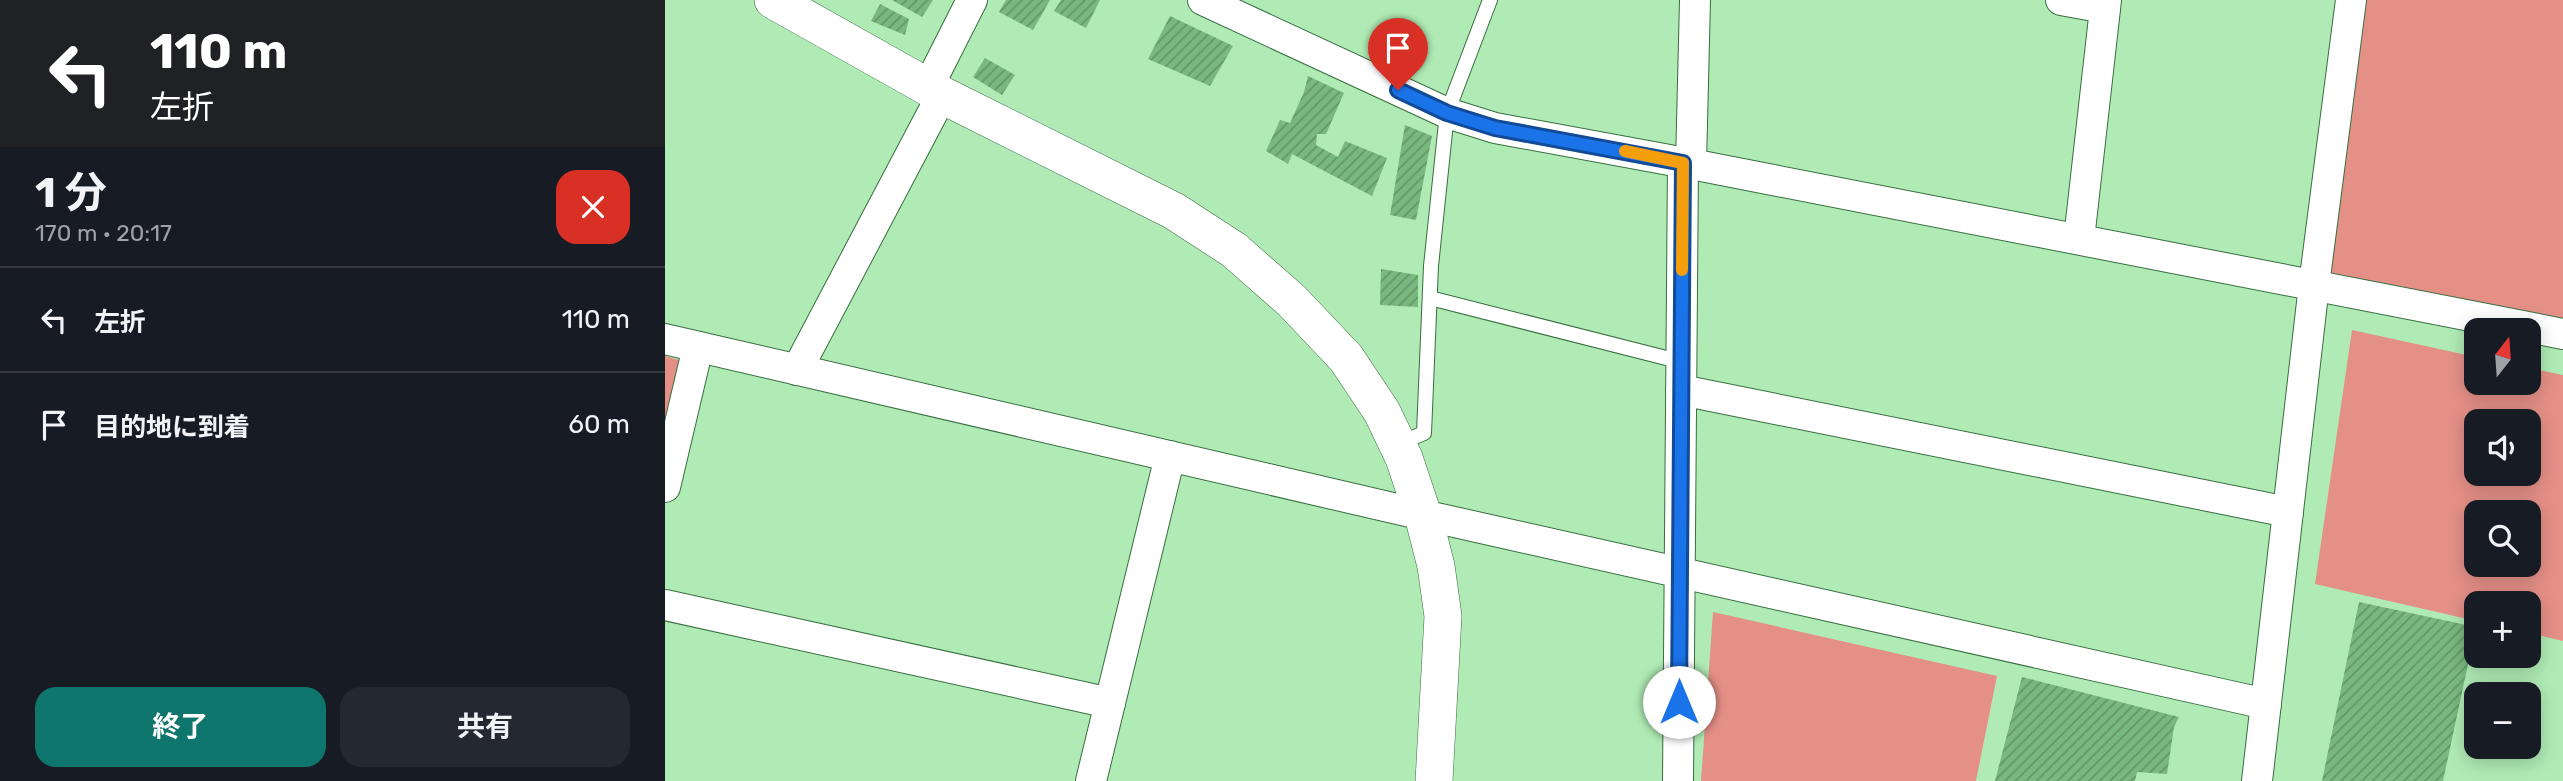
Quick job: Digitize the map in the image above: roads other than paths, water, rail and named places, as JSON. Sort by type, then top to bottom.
[{"type":"street","points":[[773,0],[935,91],[1174,211],[1234,250],[1292,301],[1346,358],[1382,412],[1397,444],[1423,515],[1436,566],[1443,617],[1434,781]]},
{"type":"street","points":[[797,370],[935,91],[972,0]]},
{"type":"street","points":[[1203,0],[1447,113],[1495,128],[2563,334]]},
{"type":"street","points":[[1678,781],[1681,376],[1695,0]]},
{"type":"street","points":[[2061,0],[2106,4],[2079,239]]},
{"type":"street","points":[[2257,781],[2314,285],[2351,0]]},
{"type":"street","points":[[665,339],[1423,515],[2266,704]]},
{"type":"street","points":[[665,487],[698,347]]},
{"type":"street","points":[[1681,376],[2288,512]]},
{"type":"street","points":[[1091,781],[1170,456]]},
{"type":"street","points":[[665,605],[1110,703]]},
{"type":"lane","points":[[1397,444],[1424,433],[1430,298],[1447,113],[1490,0]]},
{"type":"lane","points":[[1430,298],[1681,376]]}]
